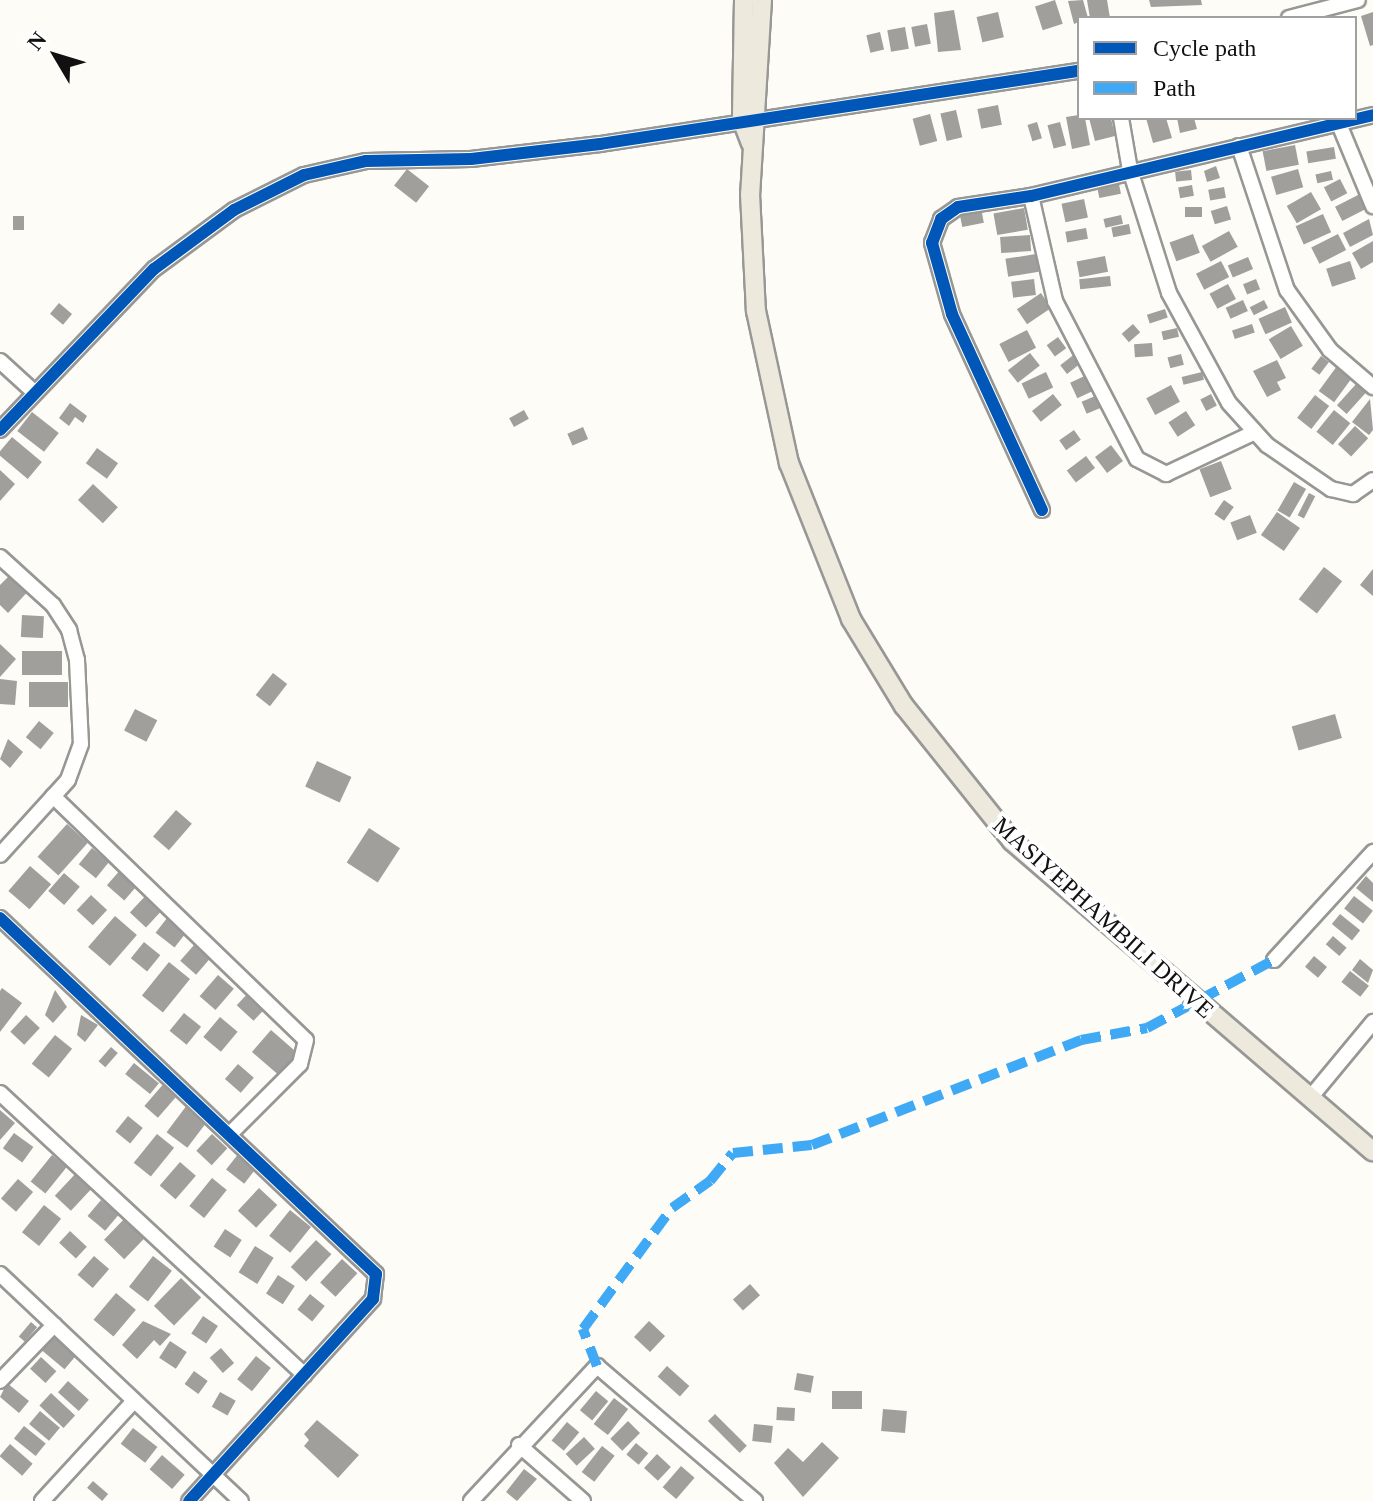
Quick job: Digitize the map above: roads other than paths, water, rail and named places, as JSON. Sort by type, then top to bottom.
[{"type":"main road","name":"MASIYEPHAMBILI DRIVE","points":[[744,0],[751,143],[750,251],[767,385],[789,463],[851,619],[920,729],[1012,841],[1373,1152]]},
{"type":"main road","name":"MASIYEPHAMBILI DRIVE","points":[[750,120],[762,0]]},
{"type":"street","points":[[1296,16],[1356,0]]},
{"type":"street","points":[[0,430],[164,260],[234,210],[304,175],[366,161],[542,152],[1077,71]]},
{"type":"street","points":[[1121,120],[1130,170],[1179,316],[1253,433],[1337,491],[1353,494],[1373,480]]},
{"type":"street","points":[[1042,510],[974,372],[932,243],[941,219],[958,207],[1031,196],[1130,170],[1354,120]]},
{"type":"street","points":[[1339,124],[1373,206]]},
{"type":"street","points":[[1239,146],[1287,290],[1330,350],[1373,387]]},
{"type":"street","points":[[1031,196],[1055,301],[1137,459],[1166,474],[1253,433]]},
{"type":"street","points":[[0,361],[34,392]]},
{"type":"street","points":[[0,557],[62,617],[77,660],[79,757],[53,796],[0,855]]},
{"type":"street","points":[[53,796],[306,1040],[300,1064],[231,1133]]},
{"type":"street","points":[[1274,960],[1373,852]]},
{"type":"street","points":[[0,918],[231,1133],[376,1274],[373,1299],[189,1501]]},
{"type":"street","points":[[1310,1098],[1373,1022]]},
{"type":"street","points":[[0,1093],[304,1375]]},
{"type":"street","points":[[0,1274],[241,1501]]},
{"type":"street","points":[[0,1381],[54,1325]]},
{"type":"street","points":[[471,1501],[519,1445],[597,1366],[755,1501]]},
{"type":"street","points":[[42,1501],[133,1402]]},
{"type":"street","points":[[519,1445],[583,1501]]}]
